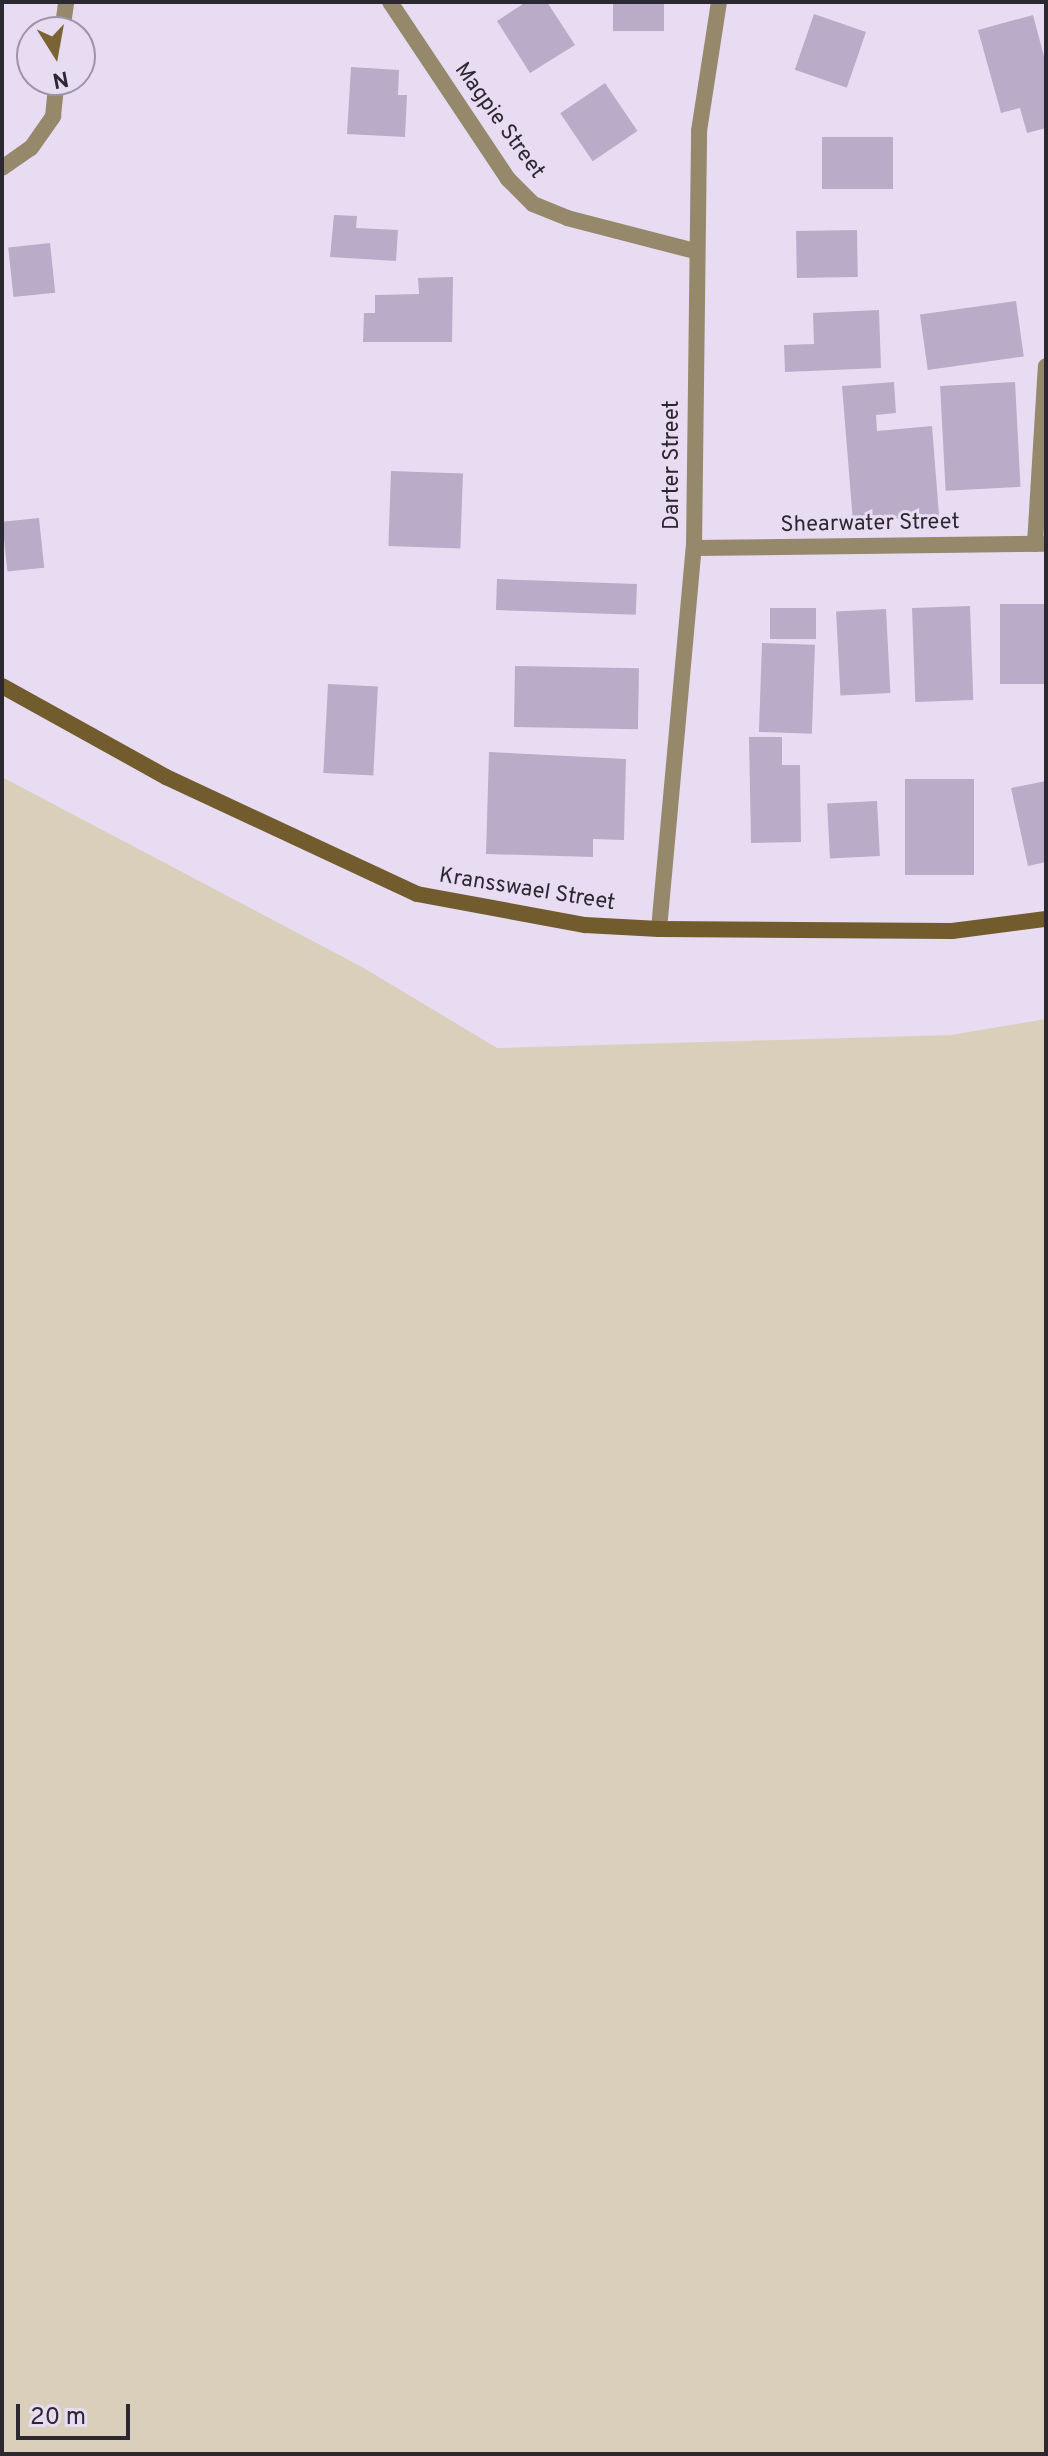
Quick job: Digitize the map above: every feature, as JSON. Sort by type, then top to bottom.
[{"type":"street","name":"Magpie Street","points":[[390,2],[508,179],[533,204],[695,251]]},
{"type":"street","name":"Darter Street","points":[[659,929],[694,548],[695,251],[699,131],[719,2]]},
{"type":"street","points":[[2,168],[31,148],[53,116],[55,96]]},
{"type":"street","points":[[1040,544],[1046,366]]},
{"type":"street","name":"Shearwater Street","points":[[694,548],[1040,544]]},
{"type":"street","name":"Kransswael Street","points":[[2,686],[166,777],[417,894],[585,925],[659,929],[952,931],[1046,919]]},
{"type":"shaded area","points":[[2,777],[362,967],[497,1048],[951,1035],[1046,1019],[1046,2454],[2,2454]]},
{"type":"building","points":[[526,2],[547,2],[575,45],[530,73],[497,21]]},
{"type":"building","points":[[613,2],[664,2],[664,31],[613,31]]},
{"type":"building","points":[[814,14],[866,32],[847,88],[795,70]]},
{"type":"building","points":[[1033,15],[1046,64],[1046,128],[1027,133],[1020,108],[1001,113],[978,30]]},
{"type":"building","points":[[351,67],[399,70],[398,95],[407,95],[405,137],[347,134]]},
{"type":"building","points":[[605,83],[637,131],[593,161],[560,113]]},
{"type":"building","points":[[822,137],[893,137],[893,189],[822,189]]},
{"type":"building","points":[[334,215],[357,216],[356,228],[398,230],[396,261],[330,257]]},
{"type":"building","points":[[857,230],[858,277],[797,278],[796,231]]},
{"type":"building","points":[[50,243],[55,293],[13,297],[8,247]]},
{"type":"building","points":[[453,277],[452,342],[363,342],[364,313],[375,313],[375,295],[419,294],[418,278]]},
{"type":"building","points":[[1016,301],[1024,356],[928,370],[920,314]]},
{"type":"building","points":[[879,310],[881,368],[785,372],[784,345],[814,344],[813,313]]},
{"type":"building","points":[[894,382],[896,413],[876,415],[877,431],[932,426],[939,515],[853,522],[842,386]]},
{"type":"building","points":[[1015,382],[1020,487],[946,491],[940,386]]},
{"type":"building","points":[[391,471],[463,474],[460,548],[388,546]]},
{"type":"building","points":[[39,518],[44,568],[7,572],[2,522]]},
{"type":"building","points":[[497,579],[637,584],[636,615],[496,610]]},
{"type":"building","points":[[1000,604],[1046,604],[1046,684],[1000,684]]},
{"type":"building","points":[[970,606],[973,700],[915,702],[912,608]]},
{"type":"building","points":[[770,608],[816,608],[816,639],[770,639]]},
{"type":"building","points":[[886,609],[890,693],[840,696],[836,612]]},
{"type":"building","points":[[762,643],[815,645],[812,734],[759,732]]},
{"type":"building","points":[[515,666],[639,668],[638,729],[514,727]]},
{"type":"building","points":[[328,684],[378,687],[373,775],[323,773]]},
{"type":"building","points":[[749,737],[782,737],[782,765],[800,765],[801,842],[751,843]]},
{"type":"building","points":[[489,752],[626,759],[624,840],[593,839],[593,857],[486,854]]},
{"type":"building","points":[[905,779],[974,779],[974,875],[905,875]]},
{"type":"building","points":[[1046,781],[1046,862],[1028,866],[1011,788]]},
{"type":"building","points":[[877,801],[880,856],[830,859],[827,804]]}]
